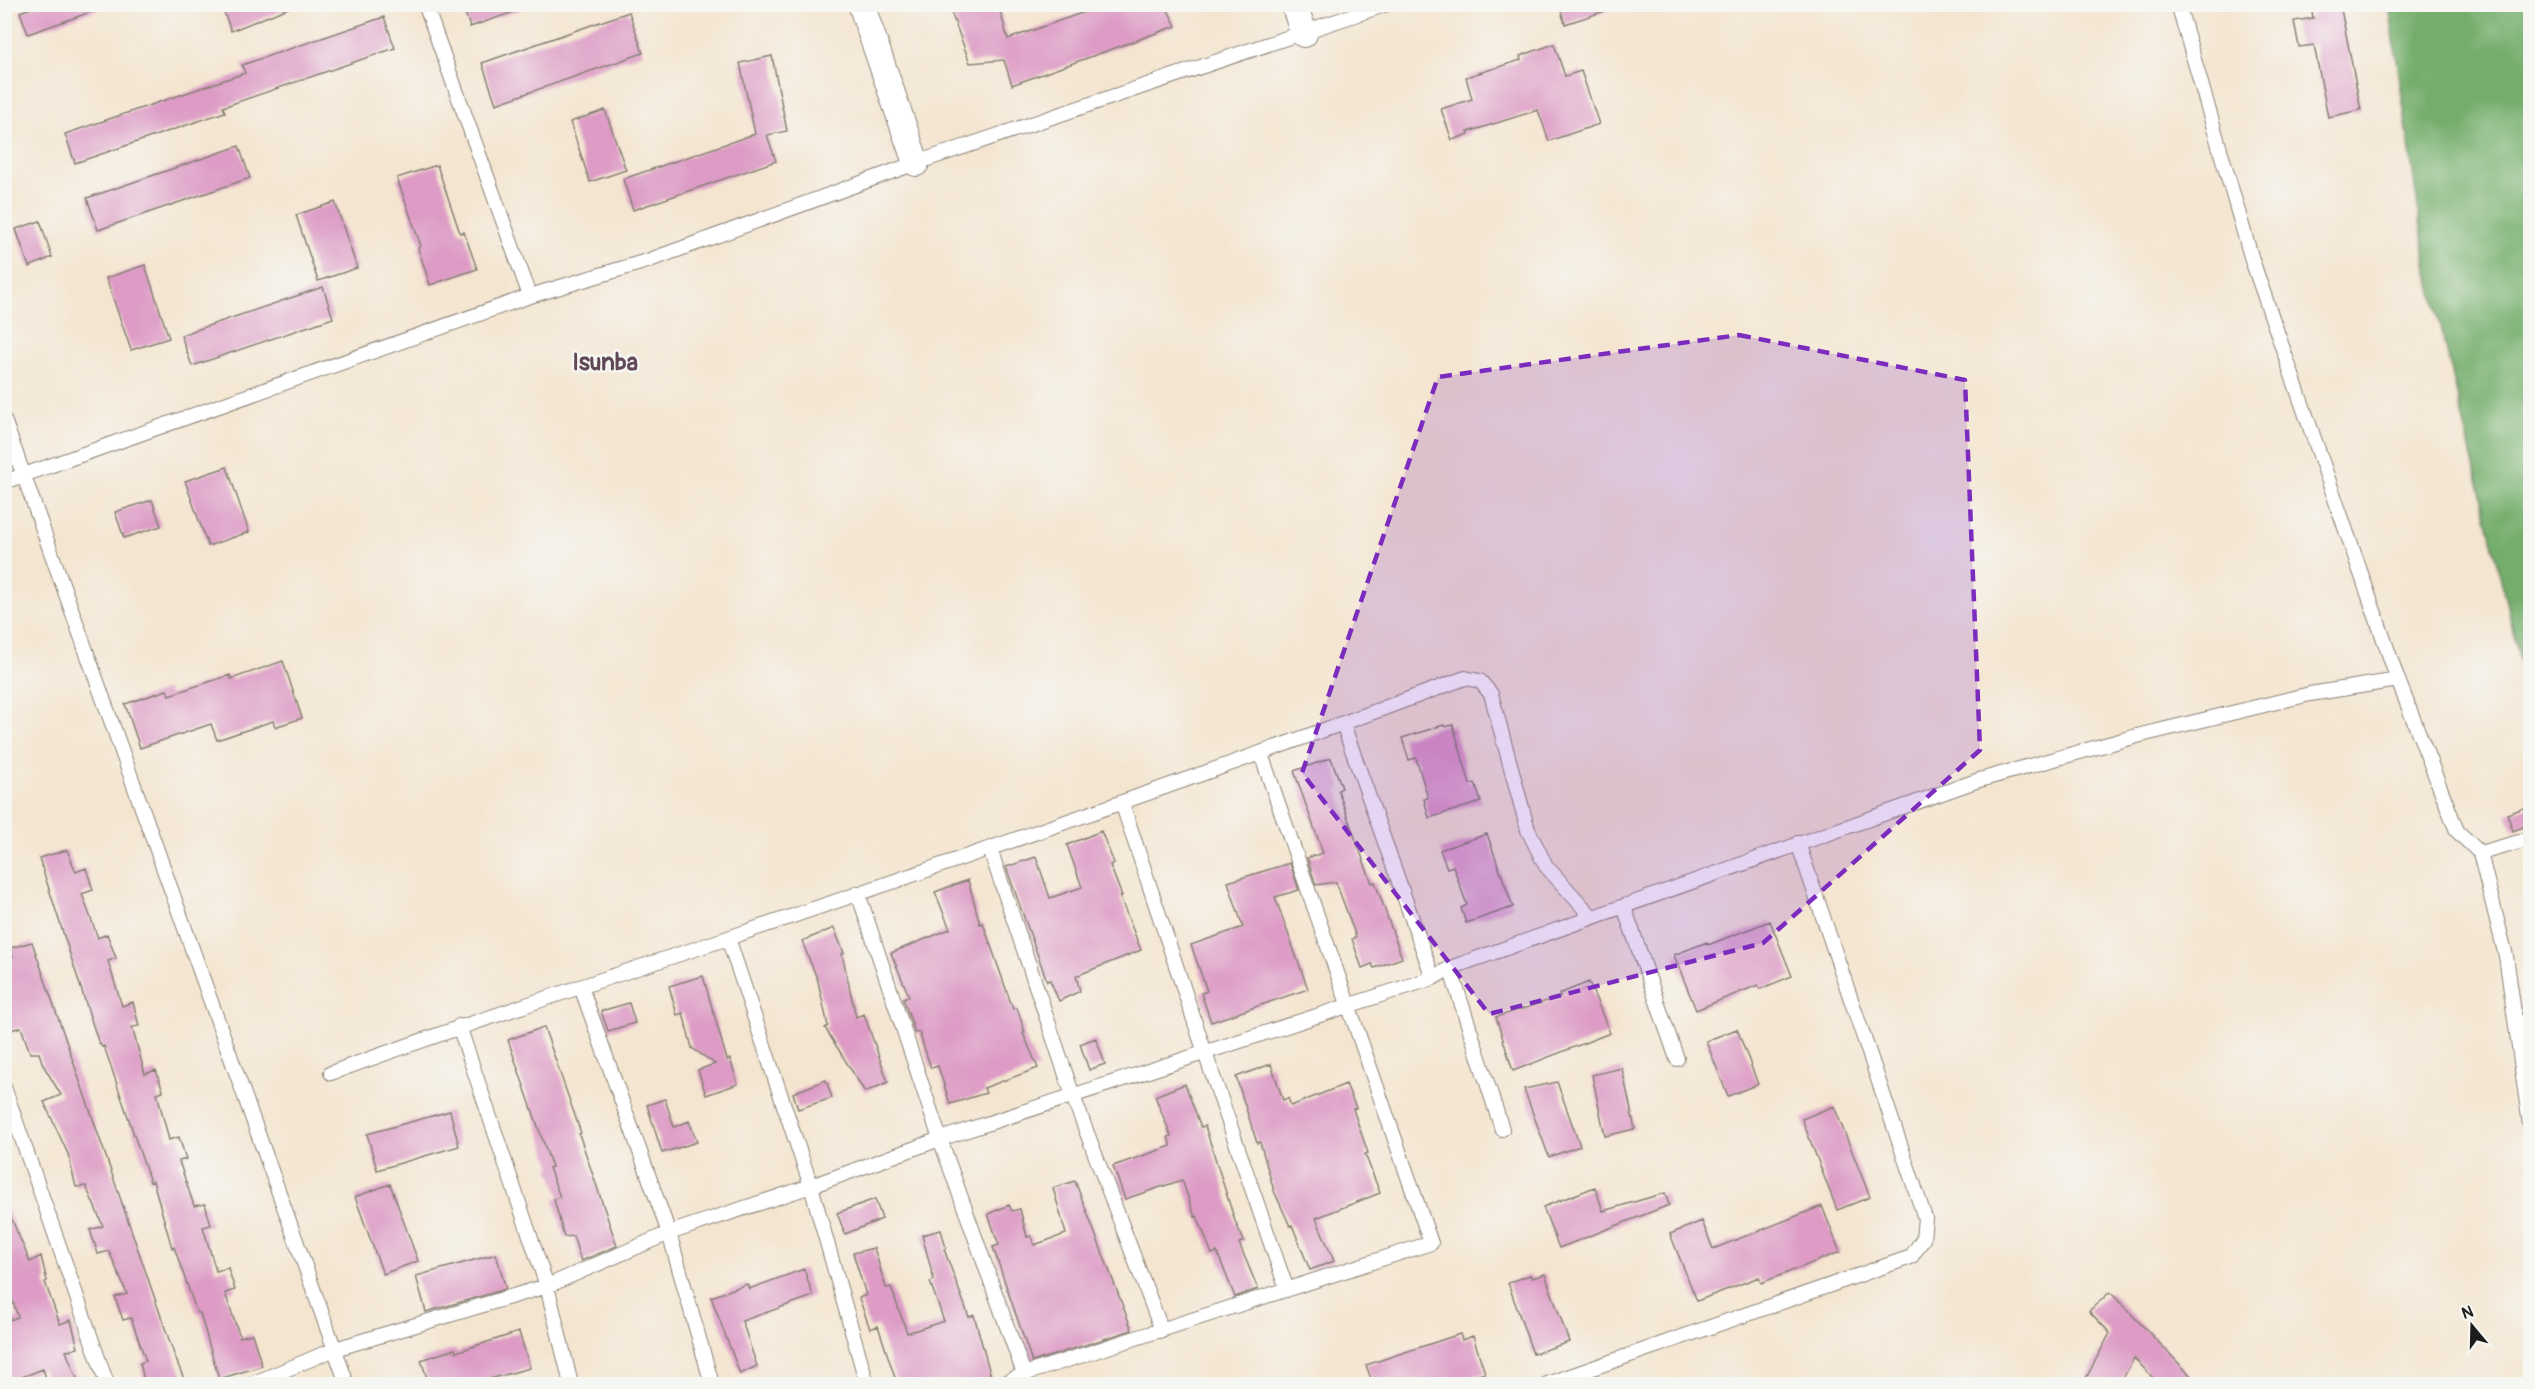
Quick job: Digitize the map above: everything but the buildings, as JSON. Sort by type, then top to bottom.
[{"type":"street","points":[[861,4],[916,163]]},
{"type":"street","points":[[1294,4],[1304,34]]},
{"type":"lane","points":[[425,4],[530,296]]},
{"type":"lane","points":[[4,482],[530,296],[647,261],[916,163],[1304,34],[1387,4]]},
{"type":"lane","points":[[2178,4],[2252,260],[2398,680],[2457,831],[2480,853],[2506,956],[2530,1125]]},
{"type":"lane","points":[[4,420],[347,1384]]},
{"type":"lane","points":[[331,1074],[459,1026],[728,938],[1122,803],[1465,678],[1480,681],[1491,694],[1528,830],[1546,866],[1592,917]]},
{"type":"lane","points":[[252,1384],[335,1349],[548,1286],[669,1233],[811,1186],[940,1138],[1433,978],[1450,968],[1976,781],[2125,740],[2310,694],[2398,680]]},
{"type":"lane","points":[[1342,724],[1433,978]]},
{"type":"lane","points":[[1002,1384],[1024,1374],[1431,1243],[1261,754]]},
{"type":"lane","points":[[1122,803],[1287,1290]]},
{"type":"lane","points":[[2480,853],[2530,839]]},
{"type":"lane","points":[[1547,1384],[1911,1257],[1923,1239],[1925,1218],[1798,843]]},
{"type":"lane","points":[[990,849],[1073,1096],[1162,1331]]},
{"type":"lane","points":[[858,893],[940,1138],[1024,1374]]},
{"type":"lane","points":[[1624,907],[1677,1059]]},
{"type":"lane","points":[[728,938],[811,1186],[867,1384]]},
{"type":"lane","points":[[1450,968],[1502,1129]]},
{"type":"lane","points":[[581,987],[669,1233],[712,1384]]},
{"type":"lane","points":[[459,1026],[548,1286],[571,1384]]},
{"type":"lane","points":[[4,1087],[107,1384]]},
{"type":"highlighted area","points":[[1739,335],[1965,380],[1980,750],[1763,943],[1489,1014],[1302,773],[1438,377]]},
{"type":"green space","points":[[2389,5],[2530,5],[2530,703],[2426,263]]},
{"type":"district","name":"Isunba","points":[[605,362]]}]
